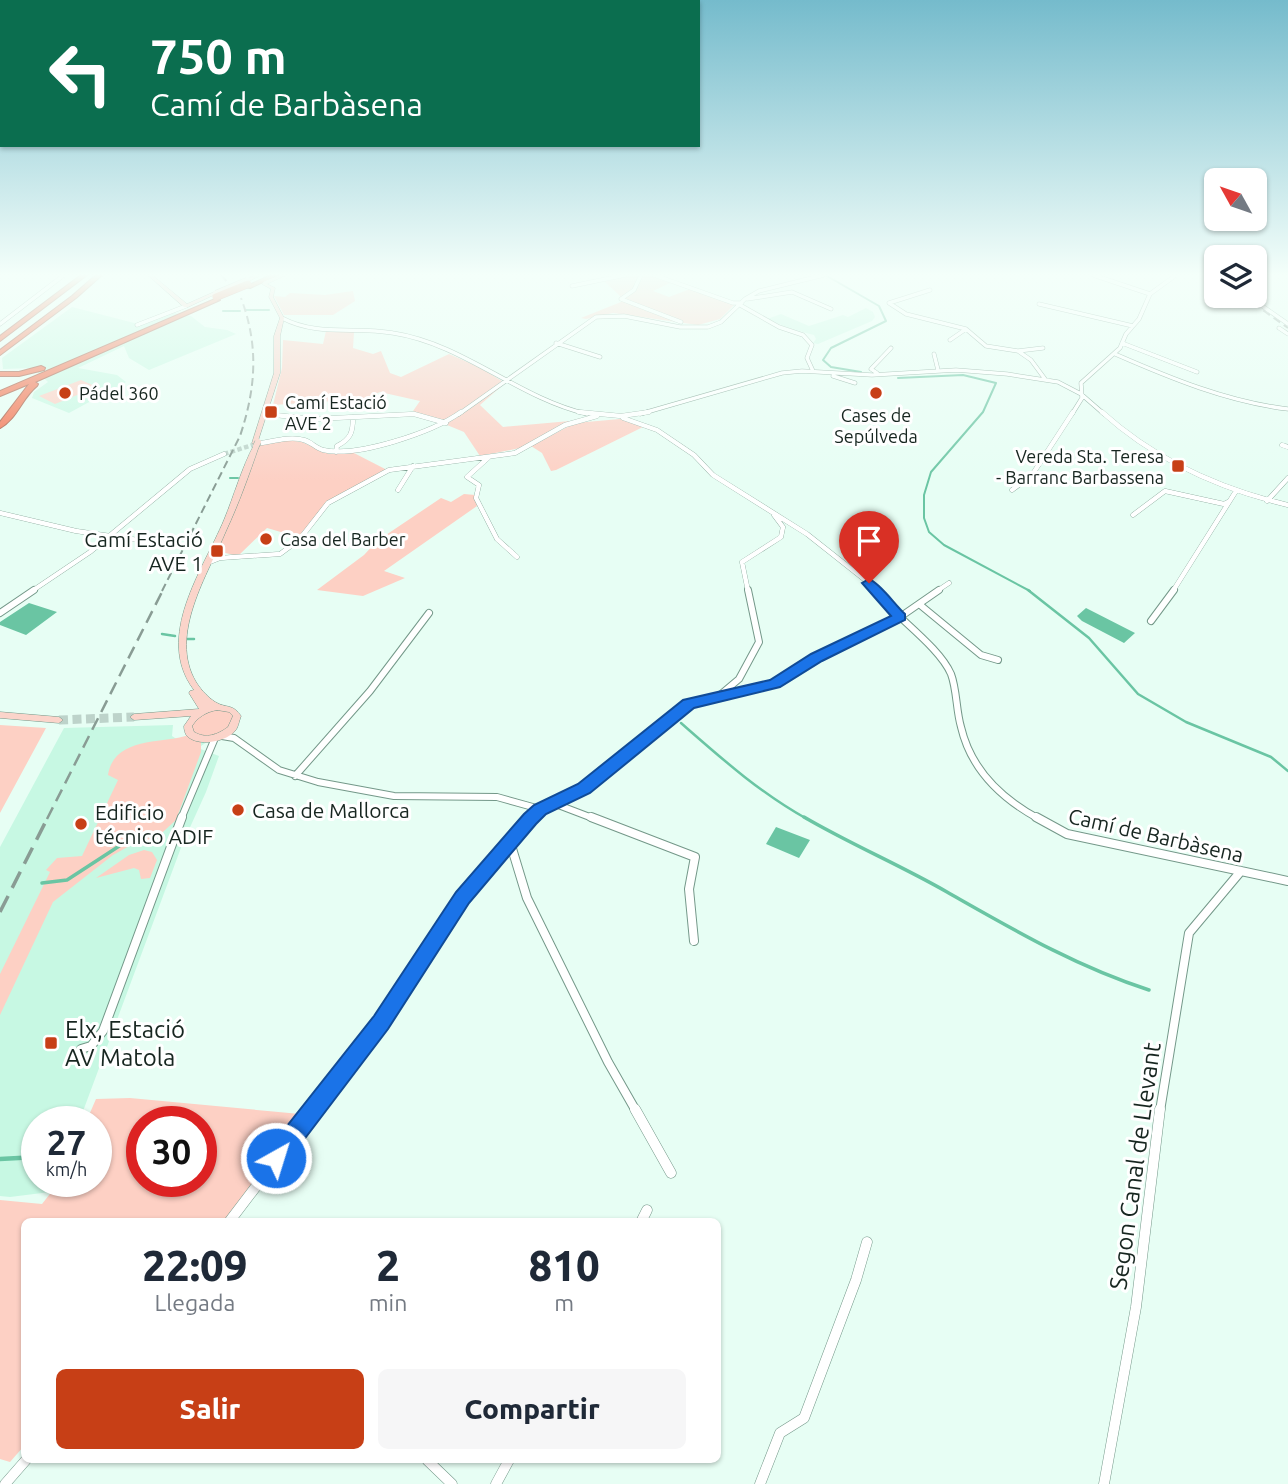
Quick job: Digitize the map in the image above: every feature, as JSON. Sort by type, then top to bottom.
[{"type":"highway","points":[[0,374],[29,373],[102,344]]},
{"type":"highway","points":[[0,392],[106,344]]},
{"type":"highway","points":[[0,392],[109,344]]},
{"type":"highway","points":[[0,426],[10,417],[25,391],[110,344]]},
{"type":"highway","points":[[0,392],[93,348]]},
{"type":"highway","points":[[0,392],[60,370]]},
{"type":"highway","points":[[0,411],[0,420]]},
{"type":"main road","points":[[168,715],[204,710]]},
{"type":"street","points":[[219,707],[200,694],[188,676],[182,645],[186,617],[257,444],[279,370],[279,344]]},
{"type":"street","points":[[428,344],[476,363],[537,396],[598,416]]},
{"type":"street","points":[[257,444],[292,439],[336,452],[366,450],[446,423],[554,344]]},
{"type":"street","points":[[560,344],[600,357]]},
{"type":"street","points":[[811,371],[807,358],[812,344]]},
{"type":"street","points":[[984,344],[1018,351],[1042,348]]},
{"type":"street","points":[[1012,490],[1032,475],[1049,451],[1082,398],[1081,383],[1115,354],[1121,344]]},
{"type":"street","points":[[1125,344],[1197,372]]},
{"type":"street","points":[[880,375],[871,369],[891,348]]},
{"type":"street","points":[[1018,351],[1031,359],[1045,379]]},
{"type":"street","points":[[934,354],[938,370]]},
{"type":"street","points":[[1115,354],[1187,384],[1227,394],[1248,404],[1288,409]]},
{"type":"street","points":[[211,556],[262,558],[280,554],[299,540],[328,503],[378,475],[412,466],[515,453],[565,425],[598,416],[646,411],[784,373],[811,371],[880,375],[938,370],[1045,379],[1080,391],[1110,421],[1132,437],[1193,472],[1236,491],[1288,505]]},
{"type":"street","points":[[811,371],[855,383]]},
{"type":"street","points":[[266,414],[314,419],[414,414],[446,423]]},
{"type":"street","points":[[336,452],[337,446],[348,441],[353,431],[353,416]]},
{"type":"street","name":"Camí de Barbàsena","points":[[615,416],[657,430],[694,455],[713,475],[807,534],[854,569],[940,657],[951,674],[961,730],[973,757],[997,792],[1017,807],[1068,834],[1288,881]]},
{"type":"street","points":[[0,613],[90,552],[190,469],[224,454]]},
{"type":"street","points":[[490,456],[467,478],[479,485],[476,498],[491,528],[508,553],[517,557]]},
{"type":"street","points":[[398,490],[412,466]]},
{"type":"street","points":[[1267,501],[1288,478]]},
{"type":"street","points":[[1133,515],[1165,491],[1224,503],[1230,501]]},
{"type":"street","points":[[1151,621],[1162,609],[1236,491]]},
{"type":"street","points":[[0,513],[145,541]]},
{"type":"street","points":[[716,698],[739,679],[759,642],[742,562],[783,533],[773,513]]},
{"type":"street","points":[[204,710],[184,675],[179,642],[185,611],[211,556]]},
{"type":"street","points":[[232,1218],[381,1022],[463,897],[540,809],[584,788],[689,704],[774,684],[817,658],[900,617],[949,583]]},
{"type":"street","points":[[919,604],[981,655],[998,660]]},
{"type":"street","points":[[295,776],[370,691],[429,613]]},
{"type":"street","points":[[240,742],[235,713],[228,708],[204,710],[190,722],[190,734],[203,739],[231,737],[267,764],[295,776],[394,796],[496,797],[540,809]]},
{"type":"street","points":[[0,715],[59,720]]},
{"type":"street","points":[[134,717],[180,716],[190,722]]},
{"type":"street","points":[[81,1049],[91,1046],[103,1031],[208,752],[218,737],[235,724]]},
{"type":"street","points":[[203,739],[208,752]]},
{"type":"street","points":[[553,803],[695,857],[688,889],[694,941]]},
{"type":"street","points":[[510,842],[527,898],[555,957],[608,1062],[671,1173]]},
{"type":"street","name":"Segon Canal de Llevant","points":[[1104,1484],[1136,1307],[1160,1108],[1188,933],[1241,871]]},
{"type":"street","points":[[643,1218],[648,1210]]},
{"type":"street","points":[[760,1484],[780,1433],[804,1419],[856,1280],[867,1242]]},
{"type":"street","points":[[0,1482],[5,1484],[23,1463]]},
{"type":"street","points":[[430,1463],[452,1484]]},
{"type":"street","points":[[496,1484],[507,1463]]},
{"type":"shaded area","points":[[21,344],[211,344],[149,370],[129,358],[124,346],[78,368],[117,375],[126,382],[69,413],[32,398],[34,392],[48,382],[33,368],[3,369],[2,358]]},
{"type":"shaded area","points":[[283,344],[353,344],[353,348],[373,354],[381,351],[390,373],[401,377],[449,354],[481,368],[505,383],[480,405],[503,427],[570,421],[520,448],[480,456],[464,432],[413,411],[420,401],[380,392],[365,399],[273,405],[282,368]]},
{"type":"shaded area","name":"Pádel 360","points":[[81,380],[97,387],[55,404],[39,396]]},
{"type":"shaded area","points":[[620,419],[645,426],[556,470],[551,471],[542,453],[531,446],[575,423]]},
{"type":"shaded area","points":[[286,440],[302,442],[329,454],[354,453],[387,470],[323,508],[298,537],[267,528],[238,556],[217,551],[258,445]]},
{"type":"shaded area","points":[[464,494],[475,495],[477,506],[384,571],[405,578],[363,596],[317,590],[364,555],[377,541],[441,498],[451,502]]},
{"type":"shaded area","points":[[29,603],[57,612],[26,635],[0,625],[0,622]]},
{"type":"shaded area","points":[[1086,608],[1135,633],[1124,643],[1082,621],[1077,616]]},
{"type":"shaded area","points":[[224,708],[235,716],[233,724],[219,736],[194,736],[190,726],[203,712]]},
{"type":"shaded area","points":[[0,725],[46,728],[0,813]]},
{"type":"shaded area","points":[[173,725],[172,736],[181,742],[207,742],[198,748],[219,756],[182,845],[85,1106],[21,1106],[21,1196],[0,1196],[0,847],[64,728]]},
{"type":"shaded area","points":[[189,735],[201,741],[201,752],[176,820],[153,841],[133,844],[113,855],[53,902],[0,1015],[0,974],[50,872],[46,870],[57,858],[82,856],[118,780],[108,775],[112,762],[129,748]]},
{"type":"shaded area","points":[[776,827],[810,840],[799,858],[766,844]]},
{"type":"shaded area","points":[[144,850],[152,852],[157,860],[150,878],[141,879],[139,870],[134,868],[96,878],[129,855]]},
{"type":"shaded area","points":[[130,1098],[215,1106],[126,1106],[126,1197],[217,1197],[217,1106],[300,1114],[228,1218],[21,1218],[21,1449],[10,1462],[0,1459],[0,1200],[42,1204],[47,1197],[112,1197],[112,1106],[93,1106],[96,1099]]},
{"type":"waterway","points":[[839,344],[831,348],[823,360],[831,367],[861,372]]},
{"type":"waterway","points":[[898,378],[963,375],[996,383],[983,412],[931,472],[924,495],[924,518],[929,532],[944,545],[1030,591]]},
{"type":"waterway","points":[[230,478],[238,478]]},
{"type":"waterway","points":[[1028,590],[1089,638],[1138,694],[1186,722],[1271,757],[1288,771]]},
{"type":"waterway","points":[[162,634],[175,636]]},
{"type":"waterway","points":[[184,639],[194,639]]},
{"type":"waterway","points":[[681,723],[757,786],[807,819]]},
{"type":"waterway","points":[[804,817],[1045,946],[1096,970],[1149,990]]},
{"type":"waterway","points":[[42,883],[67,880],[130,839],[156,834]]},
{"type":"waterway","points":[[181,834],[187,834]]},
{"type":"waterway","points":[[0,1159],[21,1158]]},
{"type":"tunnel","points":[[224,454],[259,443]]},
{"type":"tunnel","points":[[59,720],[134,717]]},
{"type":"railway","points":[[162,591],[240,436],[252,384],[252,344]]},
{"type":"railway","points":[[47,819],[163,590]]},
{"type":"railway","points":[[0,912],[48,817]]},
{"type":"place","name":"Pádel 360","points":[[65,393]]},
{"type":"place","name":"Cases de Sepúlveda","points":[[876,393]]},
{"type":"place","name":"Camí Estació AVE 2","points":[[271,412]]},
{"type":"place","name":"Vereda Sta. Teresa - Barranc Barbassena","points":[[1178,466]]},
{"type":"place","name":"Casa del Barber","points":[[266,539]]},
{"type":"place","name":"Camí Estació AVE 1","points":[[217,551]]},
{"type":"place","name":"Casa de Mallorca","points":[[238,810]]},
{"type":"place","name":"Edificio técnico ADIF","points":[[81,824]]},
{"type":"place","name":"Elx, Estació AV Matola","points":[[51,1043]]},
{"type":"route","points":[[276,1158],[381,1022],[463,897],[499,852],[540,809],[584,788],[670,716],[689,704],[774,684],[817,658],[900,617],[884,603],[869,583]]}]
